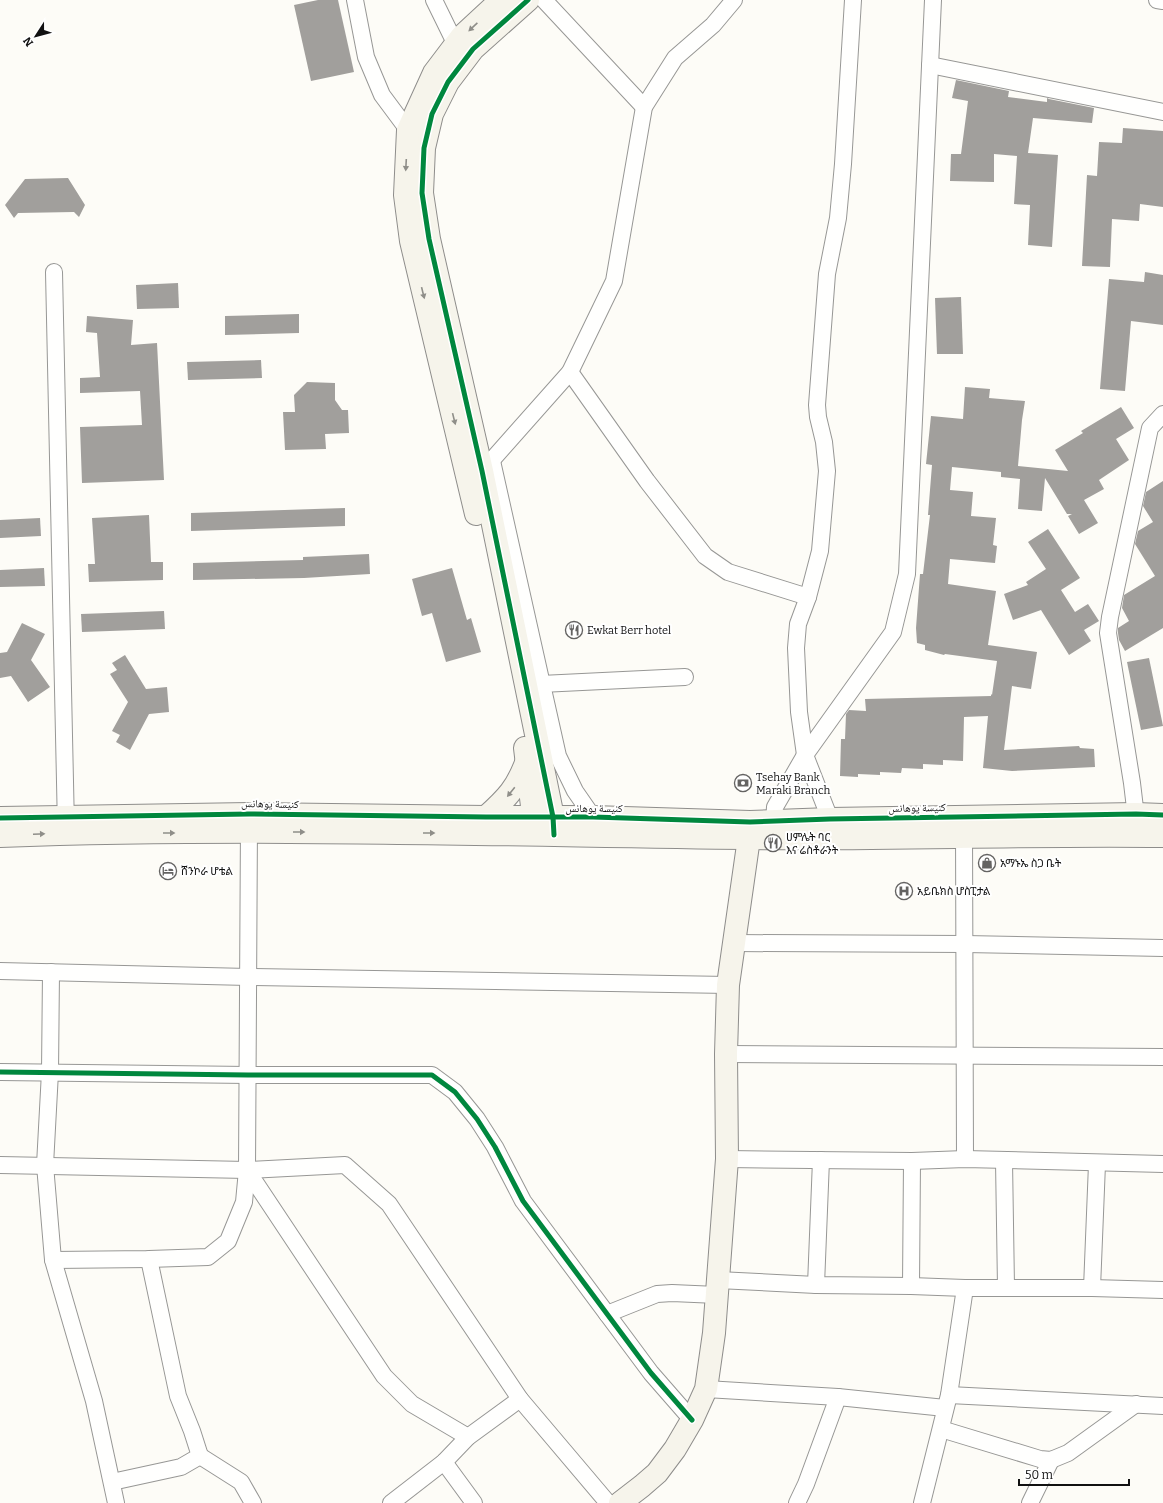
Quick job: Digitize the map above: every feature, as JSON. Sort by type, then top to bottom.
[{"type":"street","points":[[355,0],[366,57],[382,95],[408,130]]},
{"type":"street","points":[[434,0],[456,45]]},
{"type":"street","points":[[501,0],[462,36],[434,73],[408,130],[405,195],[411,242],[481,473],[541,684],[558,756],[575,791],[593,817]]},
{"type":"street","points":[[528,0],[473,49],[448,82],[432,114],[424,148],[422,193],[429,239],[481,473],[544,826]]},
{"type":"street","points":[[544,0],[644,107]]},
{"type":"street","points":[[481,473],[570,372],[614,281],[644,107],[675,58],[713,25],[734,0]]},
{"type":"street","points":[[830,828],[806,755],[799,712],[796,648],[798,624],[808,597],[820,551],[828,471],[817,405],[827,274],[838,218],[843,164],[853,0]]},
{"type":"street","points":[[775,829],[775,807],[806,755],[893,632],[907,574],[933,0]]},
{"type":"street","points":[[1157,0],[1163,1]]},
{"type":"street","points":[[930,66],[1163,112]]},
{"type":"street","points":[[54,272],[66,825]]},
{"type":"street","points":[[570,372],[646,481],[705,556],[728,572],[808,597]]},
{"type":"street","points":[[1137,836],[1136,814],[1108,634],[1110,617],[1150,428],[1163,414]]},
{"type":"street","points":[[481,473],[527,760],[544,826]]},
{"type":"street","points":[[541,684],[685,677]]},
{"type":"street","points":[[486,817],[505,800],[516,786],[527,760]]},
{"type":"street","points":[[964,827],[1053,815],[1163,815]]},
{"type":"street","points":[[1053,815],[1054,837]]},
{"type":"street","name":"كنيسة يوهانس","points":[[249,823],[486,817],[544,826],[593,817],[749,830]]},
{"type":"street","points":[[0,818],[66,825],[249,823],[749,830],[964,827],[1054,837],[1163,836]]},
{"type":"street","points":[[53,1260],[208,1257],[228,1241],[244,1202],[247,1170],[249,823]]},
{"type":"street","points":[[0,836],[66,825]]},
{"type":"street","points":[[964,827],[965,1159]]},
{"type":"street","points":[[620,1503],[657,1473],[676,1449],[692,1420],[706,1389],[714,1333],[727,1159],[726,1054],[728,985],[735,943],[749,830]]},
{"type":"street","points":[[735,943],[965,944],[1163,948]]},
{"type":"street","points":[[0,971],[248,977],[728,985]]},
{"type":"street","points":[[51,972],[50,1072],[45,1165],[53,1260],[94,1401],[116,1503]]},
{"type":"street","points":[[726,1054],[964,1054],[1163,1057]]},
{"type":"street","points":[[0,1072],[248,1075],[432,1075],[455,1092],[477,1119],[495,1147],[523,1201],[651,1373],[692,1420]]},
{"type":"street","points":[[727,1159],[912,1161],[965,1159],[1097,1164],[1163,1164]]},
{"type":"street","points":[[816,1285],[821,1160]]},
{"type":"street","points":[[1004,1160],[1006,1287]]},
{"type":"street","points":[[911,1286],[912,1161]]},
{"type":"street","points":[[1092,1288],[1097,1164]]},
{"type":"street","points":[[0,1165],[247,1170],[345,1165],[389,1204],[520,1399],[608,1503]]},
{"type":"street","points":[[247,1170],[384,1376],[412,1404],[468,1436]]},
{"type":"street","points":[[149,1259],[178,1396],[200,1456],[242,1482],[253,1503]]},
{"type":"street","points":[[607,1314],[657,1294],[717,1288],[816,1285],[1163,1290]]},
{"type":"street","points":[[922,1503],[947,1401],[965,1288]]},
{"type":"street","points":[[706,1389],[838,1397],[947,1401],[1136,1404],[1163,1406]]},
{"type":"street","points":[[797,1503],[806,1484],[838,1397]]},
{"type":"street","points":[[391,1503],[444,1462],[468,1436],[520,1399]]},
{"type":"street","points":[[941,1429],[1040,1459],[1051,1460],[1068,1453],[1136,1404]]},
{"type":"street","points":[[112,1482],[181,1467],[200,1456]]},
{"type":"street","points":[[1030,1503],[1051,1460]]},
{"type":"street","points":[[444,1462],[474,1503]]},
{"type":"building","points":[[318,0],[338,0],[354,72],[311,81],[294,5]]},
{"type":"building","points":[[956,80],[1009,91],[1008,97],[1047,102],[1047,98],[1094,108],[1092,123],[1033,118],[1028,153],[1058,155],[1052,247],[1028,245],[1030,205],[1014,204],[1017,156],[994,154],[994,182],[950,181],[951,154],[961,154],[968,101],[952,98]]},
{"type":"building","points":[[1123,128],[1163,131],[1163,207],[1140,204],[1139,221],[1112,219],[1110,267],[1082,266],[1087,175],[1097,176],[1099,142],[1122,143]]},
{"type":"building","points":[[68,178],[85,205],[79,217],[74,212],[18,213],[14,218],[5,205],[25,179]]},
{"type":"building","points":[[1145,272],[1163,275],[1163,325],[1131,321],[1125,391],[1100,389],[1109,279],[1144,282]]},
{"type":"building","points":[[178,283],[179,308],[137,309],[136,285]]},
{"type":"building","points":[[961,297],[963,354],[937,354],[935,298]]},
{"type":"building","points":[[299,314],[299,333],[225,335],[225,316]]},
{"type":"building","points":[[87,316],[133,320],[131,345],[157,343],[164,480],[82,483],[80,427],[142,425],[140,391],[80,393],[80,378],[100,377],[97,333],[86,332]]},
{"type":"building","points":[[261,360],[262,378],[188,380],[187,362]]},
{"type":"building","points":[[307,382],[335,383],[335,400],[342,410],[348,410],[349,433],[325,434],[326,449],[285,450],[283,412],[295,412],[294,395]]},
{"type":"building","points":[[965,387],[990,389],[989,398],[1025,401],[1018,466],[1068,471],[1055,450],[1083,433],[1081,431],[1121,407],[1134,428],[1116,439],[1129,460],[1099,480],[1104,489],[1084,500],[1098,523],[1079,534],[1068,516],[1072,514],[1067,514],[1045,478],[1042,511],[1018,509],[1020,479],[1001,477],[1001,472],[952,467],[950,490],[973,492],[971,516],[996,518],[993,545],[997,546],[995,563],[950,559],[948,584],[996,591],[988,645],[1037,652],[1031,689],[1012,686],[1004,750],[1079,746],[1080,748],[1094,749],[1095,767],[1012,771],[983,768],[988,716],[964,717],[963,761],[943,760],[943,765],[923,764],[923,769],[902,768],[901,773],[880,772],[880,775],[858,774],[858,777],[840,776],[841,739],[845,739],[846,714],[849,710],[866,711],[865,699],[992,695],[997,661],[944,655],[925,650],[925,645],[917,643],[916,628],[920,574],[923,574],[930,515],[928,515],[932,465],[926,464],[931,416],[963,419]]},
{"type":"building","points":[[1163,481],[1163,628],[1125,651],[1119,640],[1118,633],[1118,628],[1129,621],[1122,608],[1124,595],[1155,576],[1135,544],[1138,531],[1153,522],[1143,506],[1146,492]]},
{"type":"building","points":[[345,508],[345,526],[191,531],[191,513]]},
{"type":"building","points":[[149,515],[151,562],[163,562],[163,580],[89,582],[88,564],[95,564],[92,518]]},
{"type":"building","points":[[40,518],[41,536],[0,538],[0,520]]},
{"type":"building","points":[[1048,529],[1080,578],[1061,590],[1075,612],[1088,604],[1099,621],[1084,630],[1091,641],[1069,655],[1041,610],[1013,620],[1004,594],[1028,585],[1026,582],[1046,569],[1028,542]]},
{"type":"building","points":[[369,554],[370,574],[304,578],[193,580],[193,563],[303,560],[303,557]]},
{"type":"building","points":[[44,568],[45,586],[0,587],[0,570]]},
{"type":"building","points":[[452,568],[467,620],[471,618],[481,652],[446,662],[432,613],[422,616],[412,579]]},
{"type":"building","points":[[164,611],[165,629],[82,632],[81,614]]},
{"type":"building","points":[[22,623],[45,634],[31,660],[50,687],[28,702],[11,676],[0,678],[0,653],[7,652]]},
{"type":"building","points":[[125,655],[146,689],[167,687],[169,712],[149,714],[130,750],[116,742],[120,735],[112,731],[128,702],[110,674],[117,670],[112,663]]},
{"type":"building","points":[[1149,658],[1163,726],[1141,730],[1127,662]]},
{"type":"cycle path","points":[[528,0],[473,49],[448,82],[432,114],[424,148],[422,193],[429,239],[482,471],[553,817],[554,835]]},
{"type":"cycle path","points":[[0,818],[249,814],[593,817],[750,822],[830,819],[1136,814],[1163,815]]},
{"type":"cycle path","points":[[0,1072],[248,1075],[432,1075],[455,1092],[477,1119],[495,1147],[523,1201],[651,1373],[692,1420]]},
{"type":"place","name":"Ewkat Berr hotel","points":[[574,630]]},
{"type":"place","name":"Tsehay Bank Maraki Branch","points":[[743,783]]},
{"type":"place","name":"ሀምሌት ባር እና ሬስቶራንት","points":[[773,843]]},
{"type":"place","name":"አማኑኤ ስጋ ቤት","points":[[987,863]]},
{"type":"place","name":"ሸንኮራ ሆቴል","points":[[168,871]]},
{"type":"place","name":"አይቤክስ ሆስፒታል","points":[[904,891]]}]
